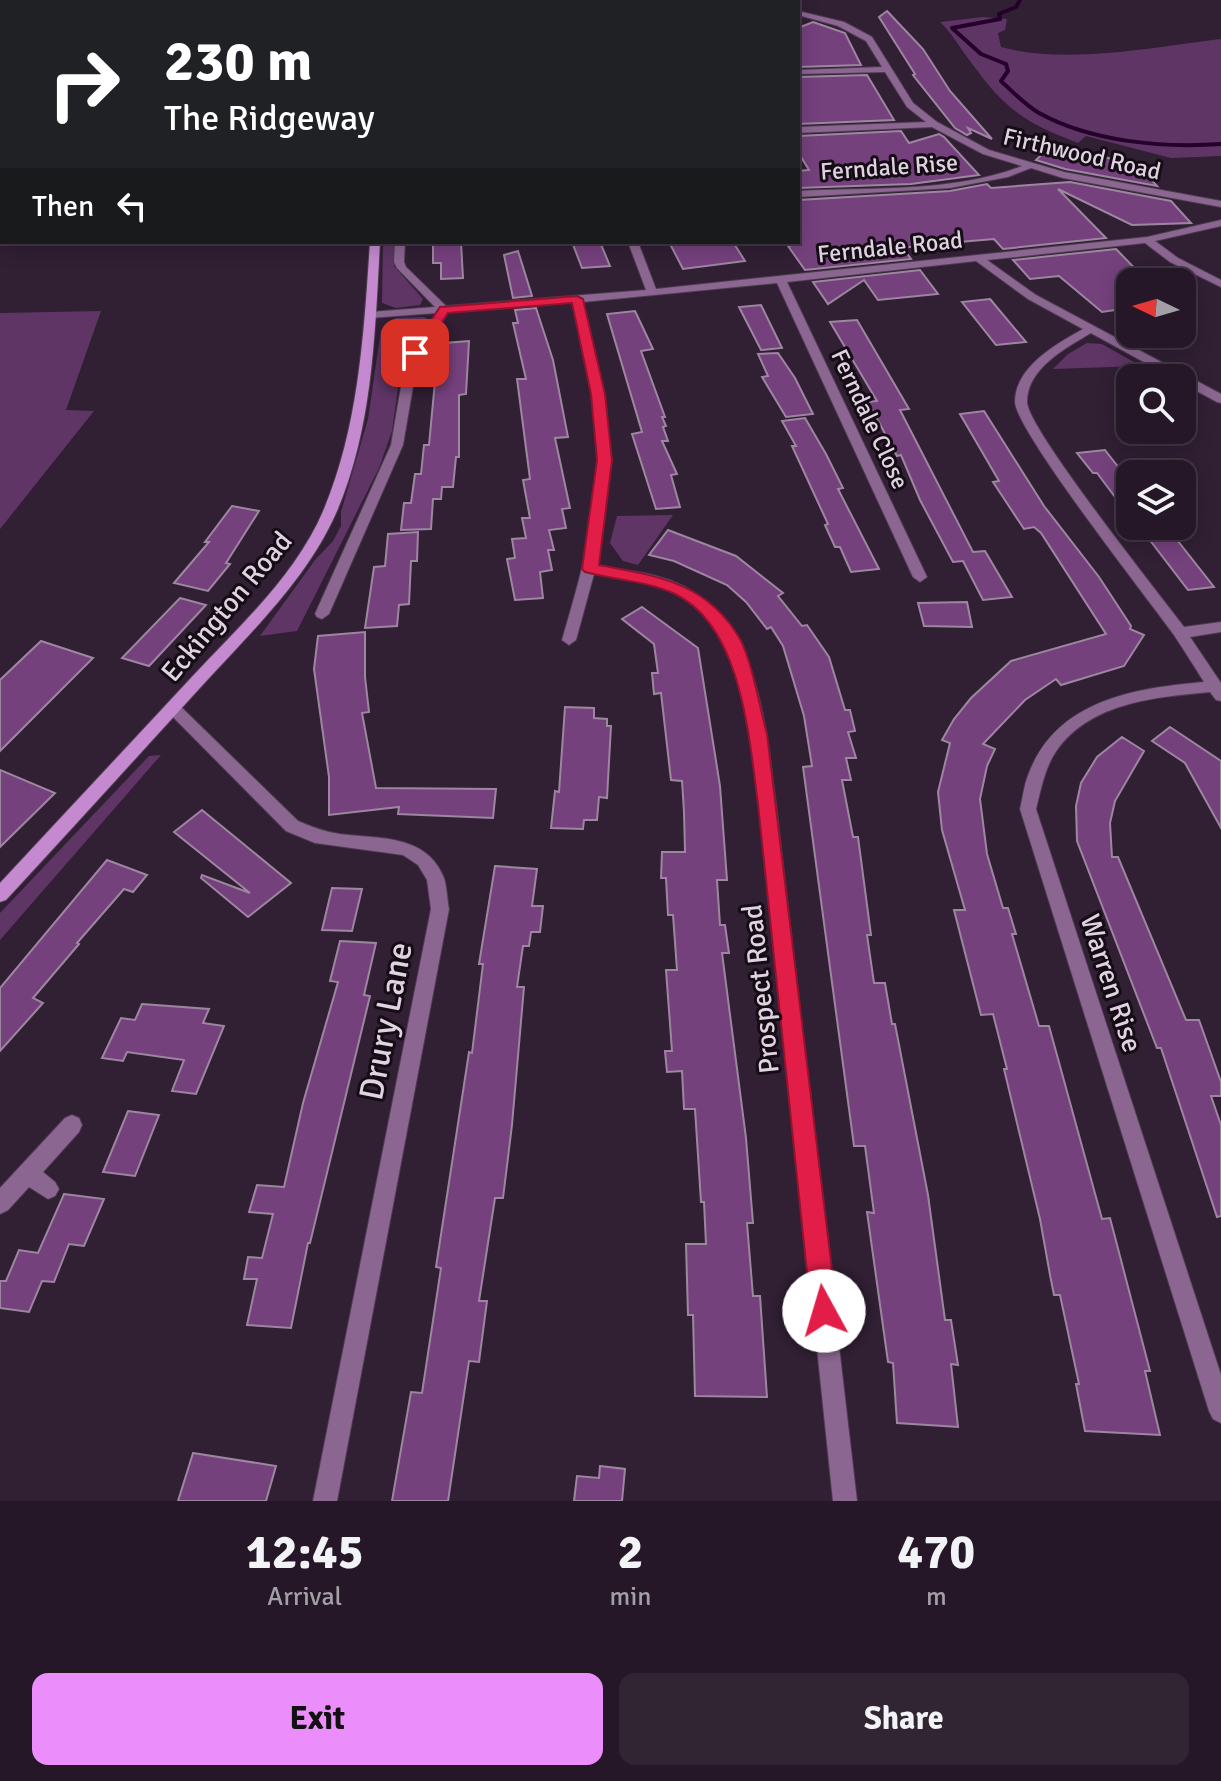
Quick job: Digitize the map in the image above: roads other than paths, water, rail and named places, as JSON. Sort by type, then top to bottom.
[{"type":"main road","name":"Eckington Road","points":[[0,895],[289,581],[314,544],[332,505],[361,400],[375,244]]},
{"type":"street","name":"Firthwood Road","points":[[800,14],[841,24],[861,34],[876,47],[910,105],[934,124],[986,152],[1029,166],[1221,204]]},
{"type":"street","points":[[800,72],[888,69]]},
{"type":"street","points":[[800,130],[934,124]]},
{"type":"street","name":"Ferndale Rise","points":[[800,194],[973,180],[1005,175],[1029,166]]},
{"type":"street","name":"Ferndale Road","points":[[370,315],[652,293],[1147,240],[1221,223]]},
{"type":"street","points":[[1147,240],[1174,260],[1221,284]]},
{"type":"street","points":[[322,614],[397,445],[411,363],[444,310],[402,268],[399,262],[400,244]]},
{"type":"street","points":[[634,244],[652,293]]},
{"type":"street","points":[[978,258],[1012,285],[1221,399]]},
{"type":"street","name":"Ferndale Close","points":[[780,279],[920,577]]},
{"type":"street","points":[[569,640],[590,569],[604,460],[598,394],[577,299]]},
{"type":"street","points":[[1092,328],[1055,350],[1036,367],[1022,391],[1021,403],[1030,425],[1050,456],[1180,633],[1218,691]]},
{"type":"street","name":"Prospect Road","points":[[590,569],[654,581],[681,590],[704,605],[733,642],[741,668],[758,734],[768,804],[845,1501]]},
{"type":"street","points":[[1180,633],[1221,627]]},
{"type":"street","name":"Warren Rise","points":[[1218,691],[1118,699],[1091,710],[1069,724],[1052,745],[1039,770],[1028,809],[1221,1411]]},
{"type":"street","name":"Drury Lane","points":[[173,708],[292,826],[307,836],[393,845],[415,853],[431,864],[439,884],[440,909],[325,1501]]},
{"type":"street","points":[[0,1203],[72,1125]]},
{"type":"street","points":[[28,1174],[48,1189]]},
{"type":"waterway","points":[[1020,0],[1016,7],[999,14],[1000,19],[952,28],[981,54],[1006,64],[1008,71],[1001,81],[1034,110],[1060,123],[1104,137],[1151,144],[1221,144]]}]
